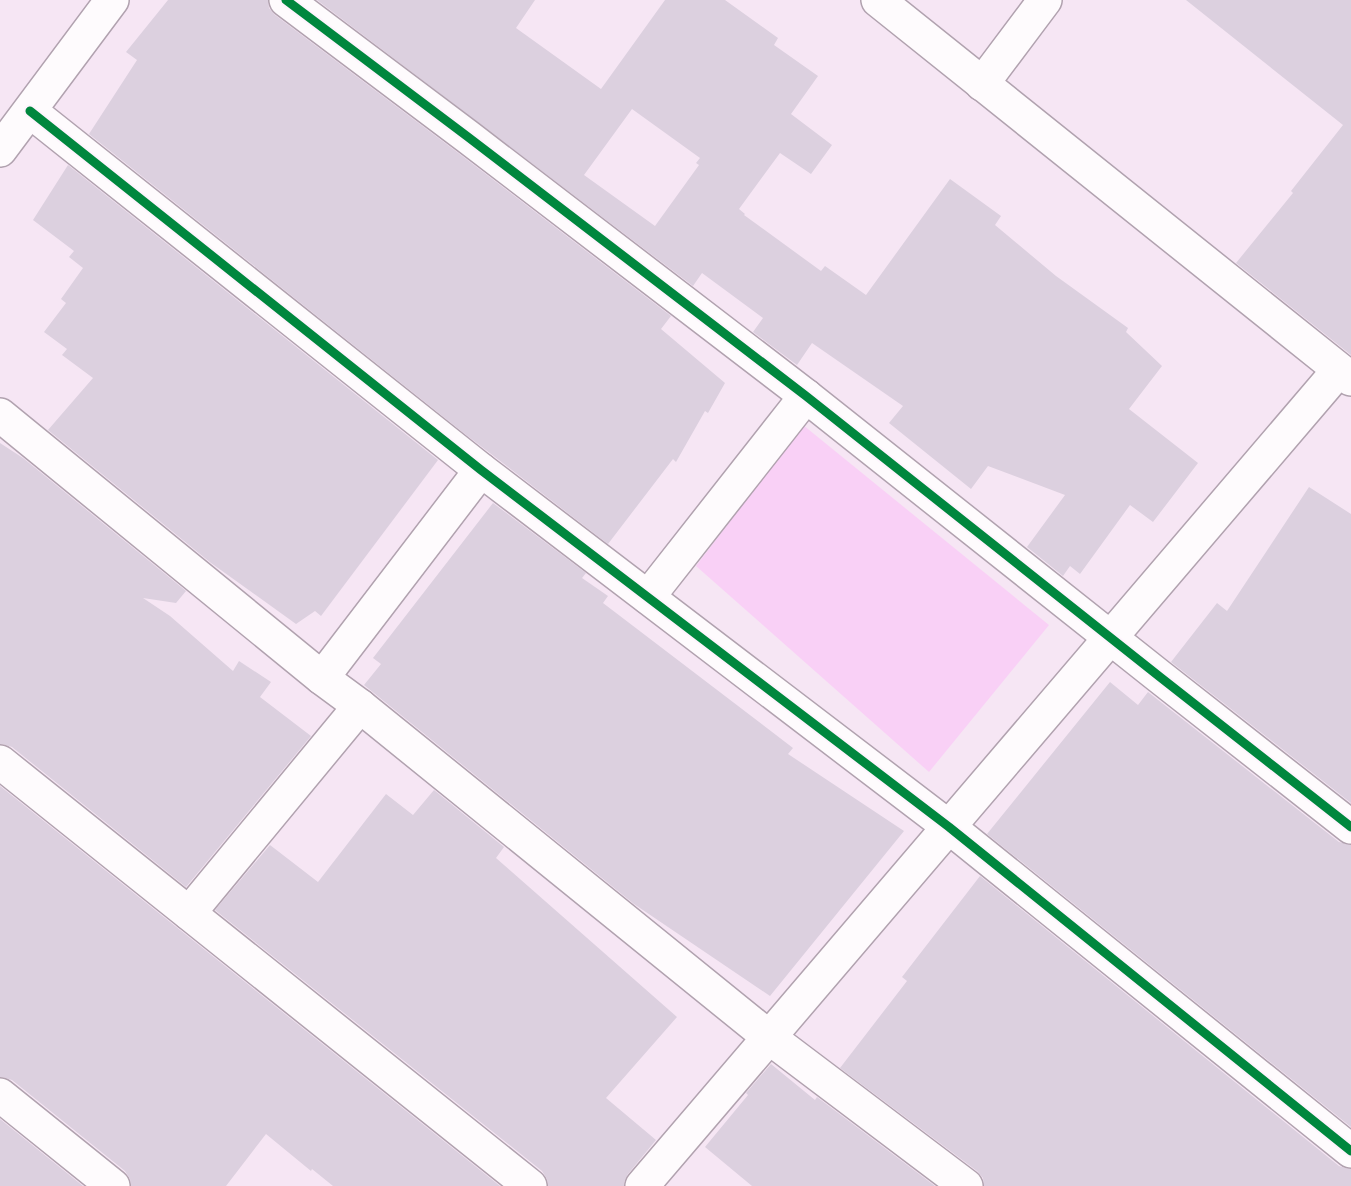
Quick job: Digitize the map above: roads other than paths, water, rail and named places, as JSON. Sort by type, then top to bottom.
[{"type":"street","points":[[0,150],[112,0]]},
{"type":"street","points":[[286,0],[806,396],[1351,827]]},
{"type":"street","points":[[642,1186],[1110,638],[1345,374],[878,0]]},
{"type":"street","points":[[982,84],[1045,0]]},
{"type":"street","points":[[30,111],[481,470],[949,827],[1351,1151]]},
{"type":"street","points":[[648,597],[806,396]]},
{"type":"street","points":[[0,415],[322,678],[360,706],[770,1038],[966,1186]]},
{"type":"street","points":[[322,678],[481,470]]},
{"type":"street","points":[[189,913],[360,706]]},
{"type":"street","points":[[0,762],[530,1186]]},
{"type":"street","points":[[0,1095],[113,1186]]}]
